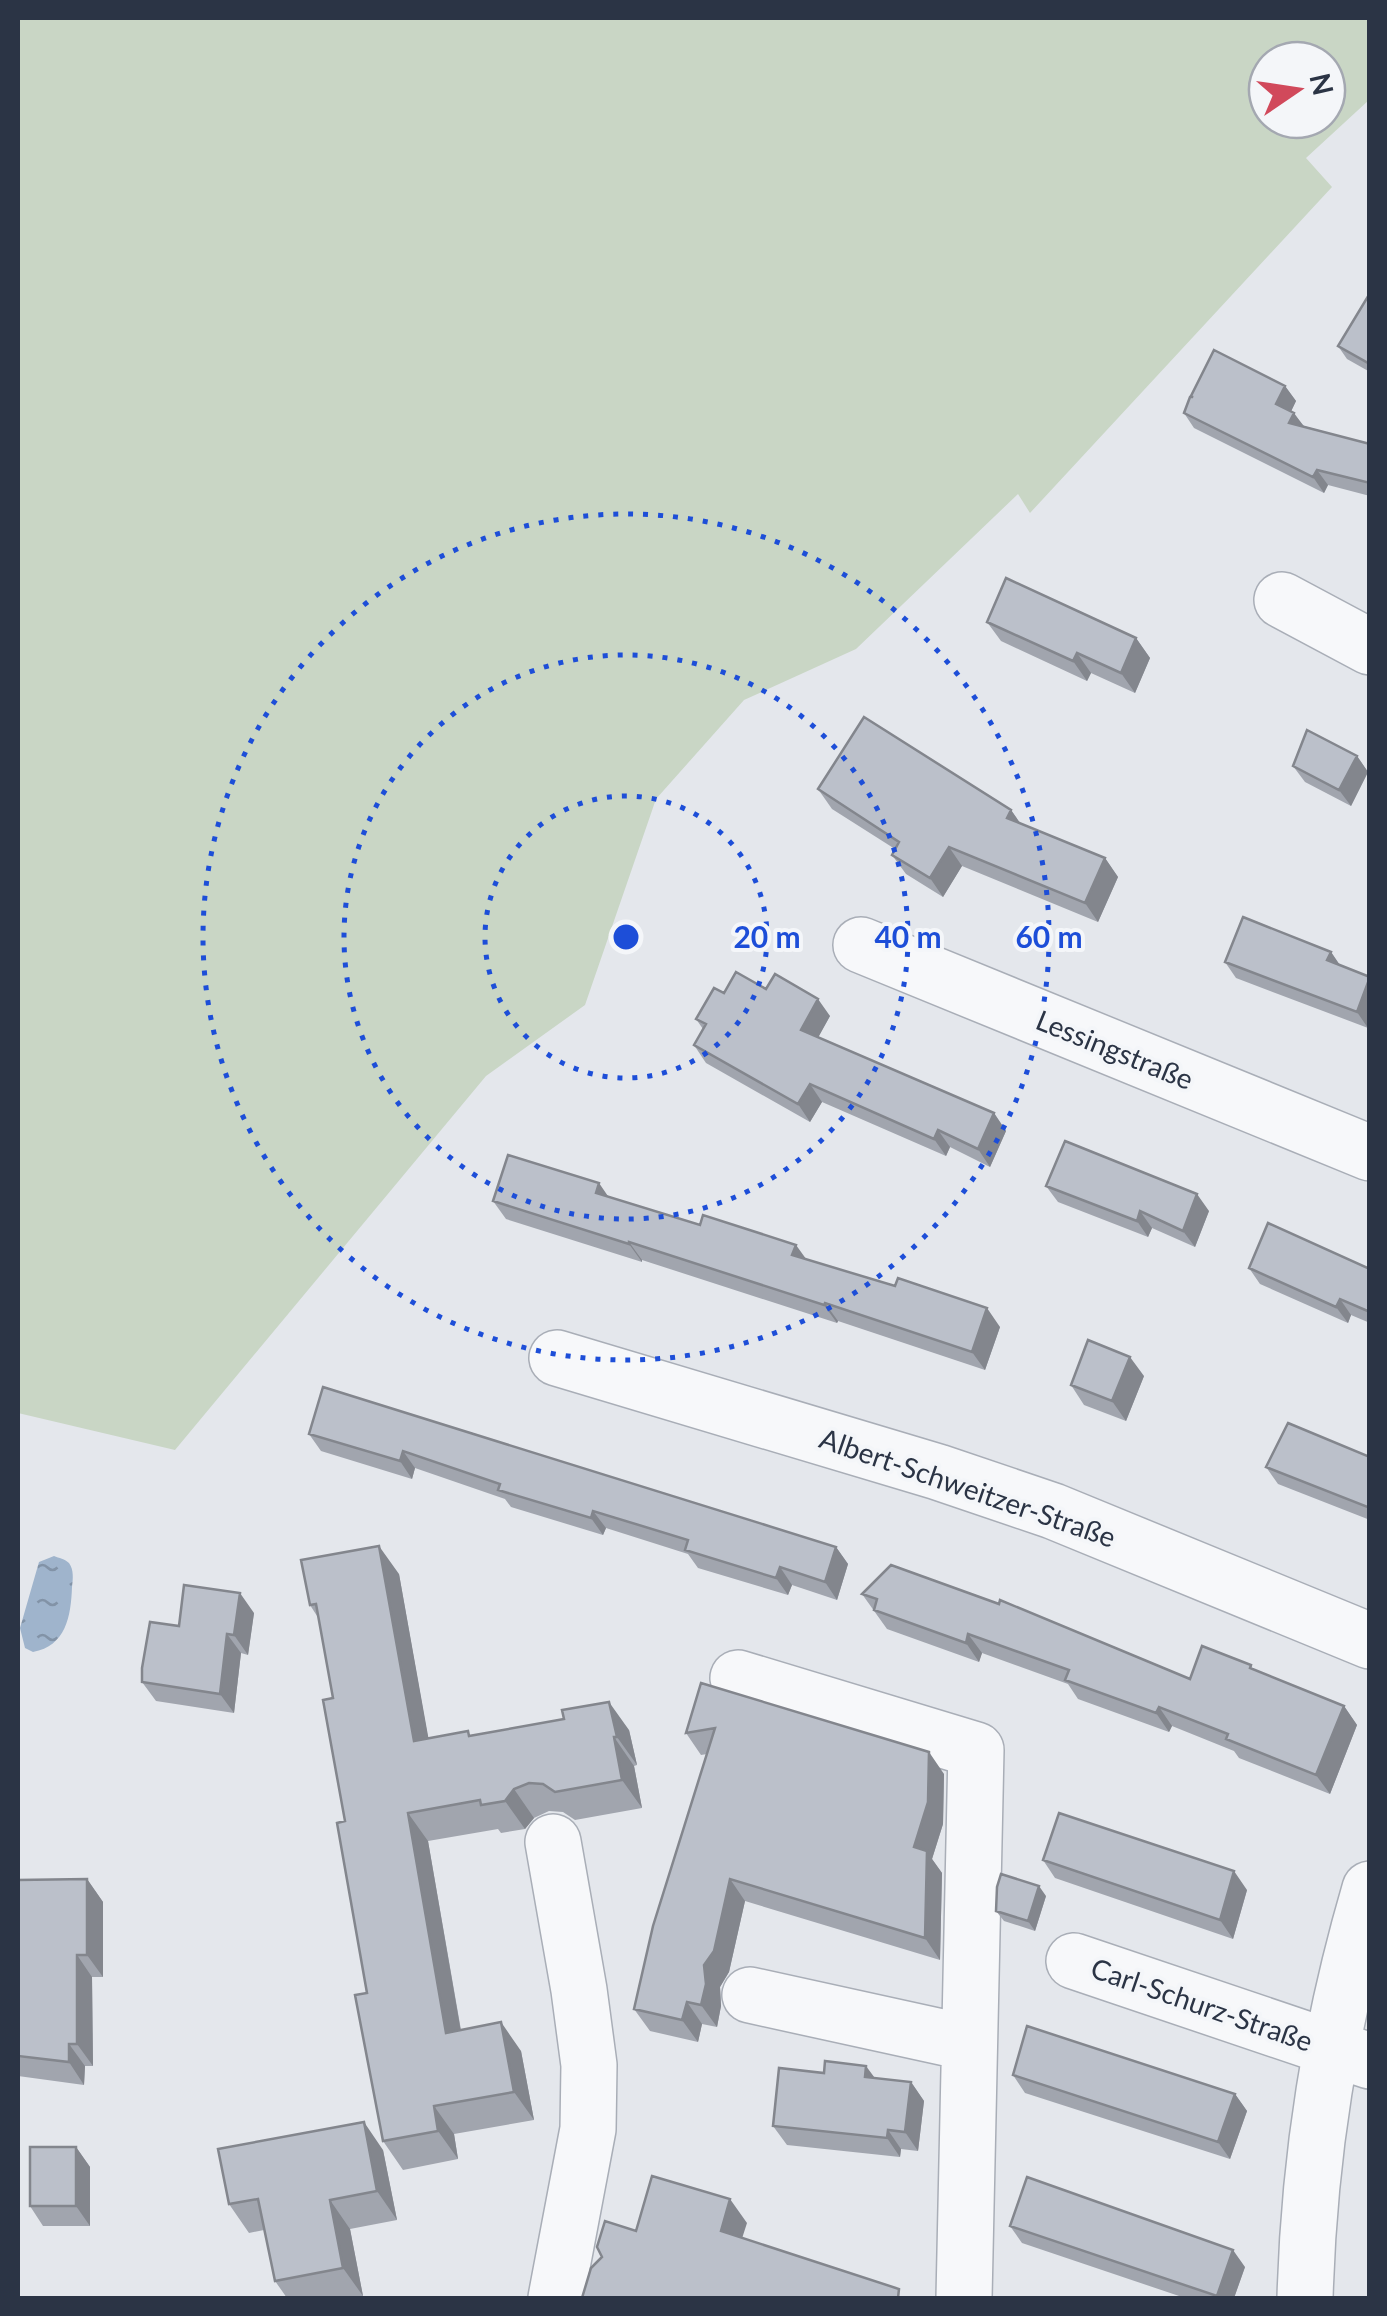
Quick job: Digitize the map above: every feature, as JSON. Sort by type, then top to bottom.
[{"type":"street","points":[[1282,600],[1370,648]]},
{"type":"street","name":"Lessingstraße","points":[[861,945],[1370,1153]]},
{"type":"street","name":"Albert-Schweitzer-Straße","points":[[557,1358],[938,1472],[1036,1506],[1370,1642]]},
{"type":"street","points":[[738,1678],[976,1750],[964,2298]]},
{"type":"street","points":[[553,1842],[589,2066],[588,2129],[556,2298]]},
{"type":"street","name":"Carl-Schurz-Straße","points":[[1305,2298],[1318,2126],[1350,2054],[1347,1966],[1370,1889]]},
{"type":"street","name":"Carl-Schurz-Straße","points":[[1074,1961],[1350,2054]]},
{"type":"street","points":[[750,1994],[969,2043]]},
{"type":"green space","points":[[18,18],[1369,18],[1369,100],[1347,120],[1347,40],[1247,40],[1247,140],[1326,140],[1306,158],[1332,187],[1030,513],[1018,494],[856,649],[744,700],[656,799],[585,1005],[486,1076],[175,1450],[18,1413]]},
{"type":"water","points":[[54,1556],[71,1566],[68,1619],[53,1643],[33,1652],[25,1648],[20,1628],[39,1562]]},
{"type":"building","points":[[1370,293],[1370,364],[1338,346]]},
{"type":"building","points":[[1214,350],[1285,386],[1276,404],[1294,413],[1289,423],[1370,444],[1370,483],[1317,470],[1313,477],[1184,413]]},
{"type":"building","points":[[1006,578],[1136,638],[1121,673],[1077,653],[1073,661],[987,622]]},
{"type":"building","points":[[864,717],[1011,810],[1007,818],[1105,858],[1085,903],[949,847],[930,878],[892,855],[899,842],[818,789]]},
{"type":"building","points":[[1307,730],[1357,756],[1339,790],[1293,766]]},
{"type":"building","points":[[1243,917],[1331,952],[1327,960],[1370,977],[1357,1012],[1225,962]]},
{"type":"building","points":[[736,972],[766,989],[775,974],[818,999],[801,1030],[994,1113],[978,1149],[938,1130],[934,1139],[810,1084],[798,1104],[694,1045],[706,1024],[696,1019],[714,988],[724,993]]},
{"type":"building","points":[[1065,1141],[1197,1194],[1183,1231],[1140,1211],[1137,1221],[1046,1186]]},
{"type":"building","points":[[508,1155],[599,1183],[596,1193],[700,1225],[703,1215],[796,1245],[792,1255],[895,1286],[898,1278],[987,1308],[972,1352],[493,1201]]},
{"type":"building","points":[[1268,1223],[1370,1269],[1370,1312],[1340,1299],[1336,1307],[1249,1268]]},
{"type":"building","points":[[1088,1340],[1130,1357],[1112,1401],[1071,1385]]},
{"type":"building","points":[[323,1387],[836,1547],[825,1582],[780,1567],[776,1578],[685,1550],[688,1540],[593,1511],[591,1518],[498,1490],[500,1484],[403,1451],[400,1461],[309,1434]]},
{"type":"building","points":[[1288,1423],[1370,1457],[1370,1508],[1266,1467]]},
{"type":"building","points":[[379,1546],[414,1741],[468,1731],[469,1736],[564,1719],[562,1710],[609,1702],[622,1780],[555,1792],[543,1784],[529,1783],[514,1789],[505,1801],[481,1805],[480,1800],[408,1813],[446,2033],[501,2022],[514,2092],[434,2106],[438,2131],[383,2141],[355,1995],[367,1993],[337,1823],[345,1821],[323,1700],[333,1698],[316,1604],[310,1605],[301,1560]]},
{"type":"building","points":[[891,1565],[999,1604],[1000,1600],[1190,1679],[1202,1646],[1344,1706],[1316,1775],[1159,1707],[1156,1713],[1065,1680],[1069,1670],[968,1634],[966,1643],[874,1610],[877,1599],[862,1594]]},
{"type":"building","points":[[184,1585],[240,1593],[234,1635],[227,1634],[220,1694],[142,1682],[150,1622],[179,1626]]},
{"type":"building","points":[[701,1683],[929,1752],[928,1802],[914,1847],[927,1851],[925,1938],[730,1879],[714,1951],[704,1965],[706,1984],[701,2005],[687,2002],[682,2020],[634,2009],[653,1926],[715,1728],[686,1733]]},
{"type":"building","points":[[1059,1813],[1234,1871],[1220,1920],[1043,1860]]},
{"type":"building","points":[[1001,1874],[1039,1886],[1028,1921],[996,1911]]},
{"type":"building","points":[[87,1879],[87,1955],[77,1955],[77,2044],[69,2044],[69,2062],[18,2056],[18,1880]]},
{"type":"building","points":[[1027,2026],[1235,2094],[1218,2142],[1013,2075]]},
{"type":"building","points":[[825,2061],[866,2066],[865,2077],[911,2082],[905,2132],[888,2130],[887,2138],[773,2126],[779,2068],[824,2073]]},
{"type":"building","points":[[364,2122],[377,2191],[330,2200],[343,2268],[275,2281],[258,2199],[229,2204],[218,2149]]},
{"type":"building","points":[[30,2147],[76,2147],[76,2206],[30,2206]]},
{"type":"building","points":[[652,2176],[730,2199],[721,2231],[899,2289],[898,2298],[582,2298],[591,2268],[602,2257],[597,2247],[605,2221],[636,2231]]},
{"type":"building","points":[[1027,2177],[1233,2250],[1217,2296],[1010,2226]]}]
